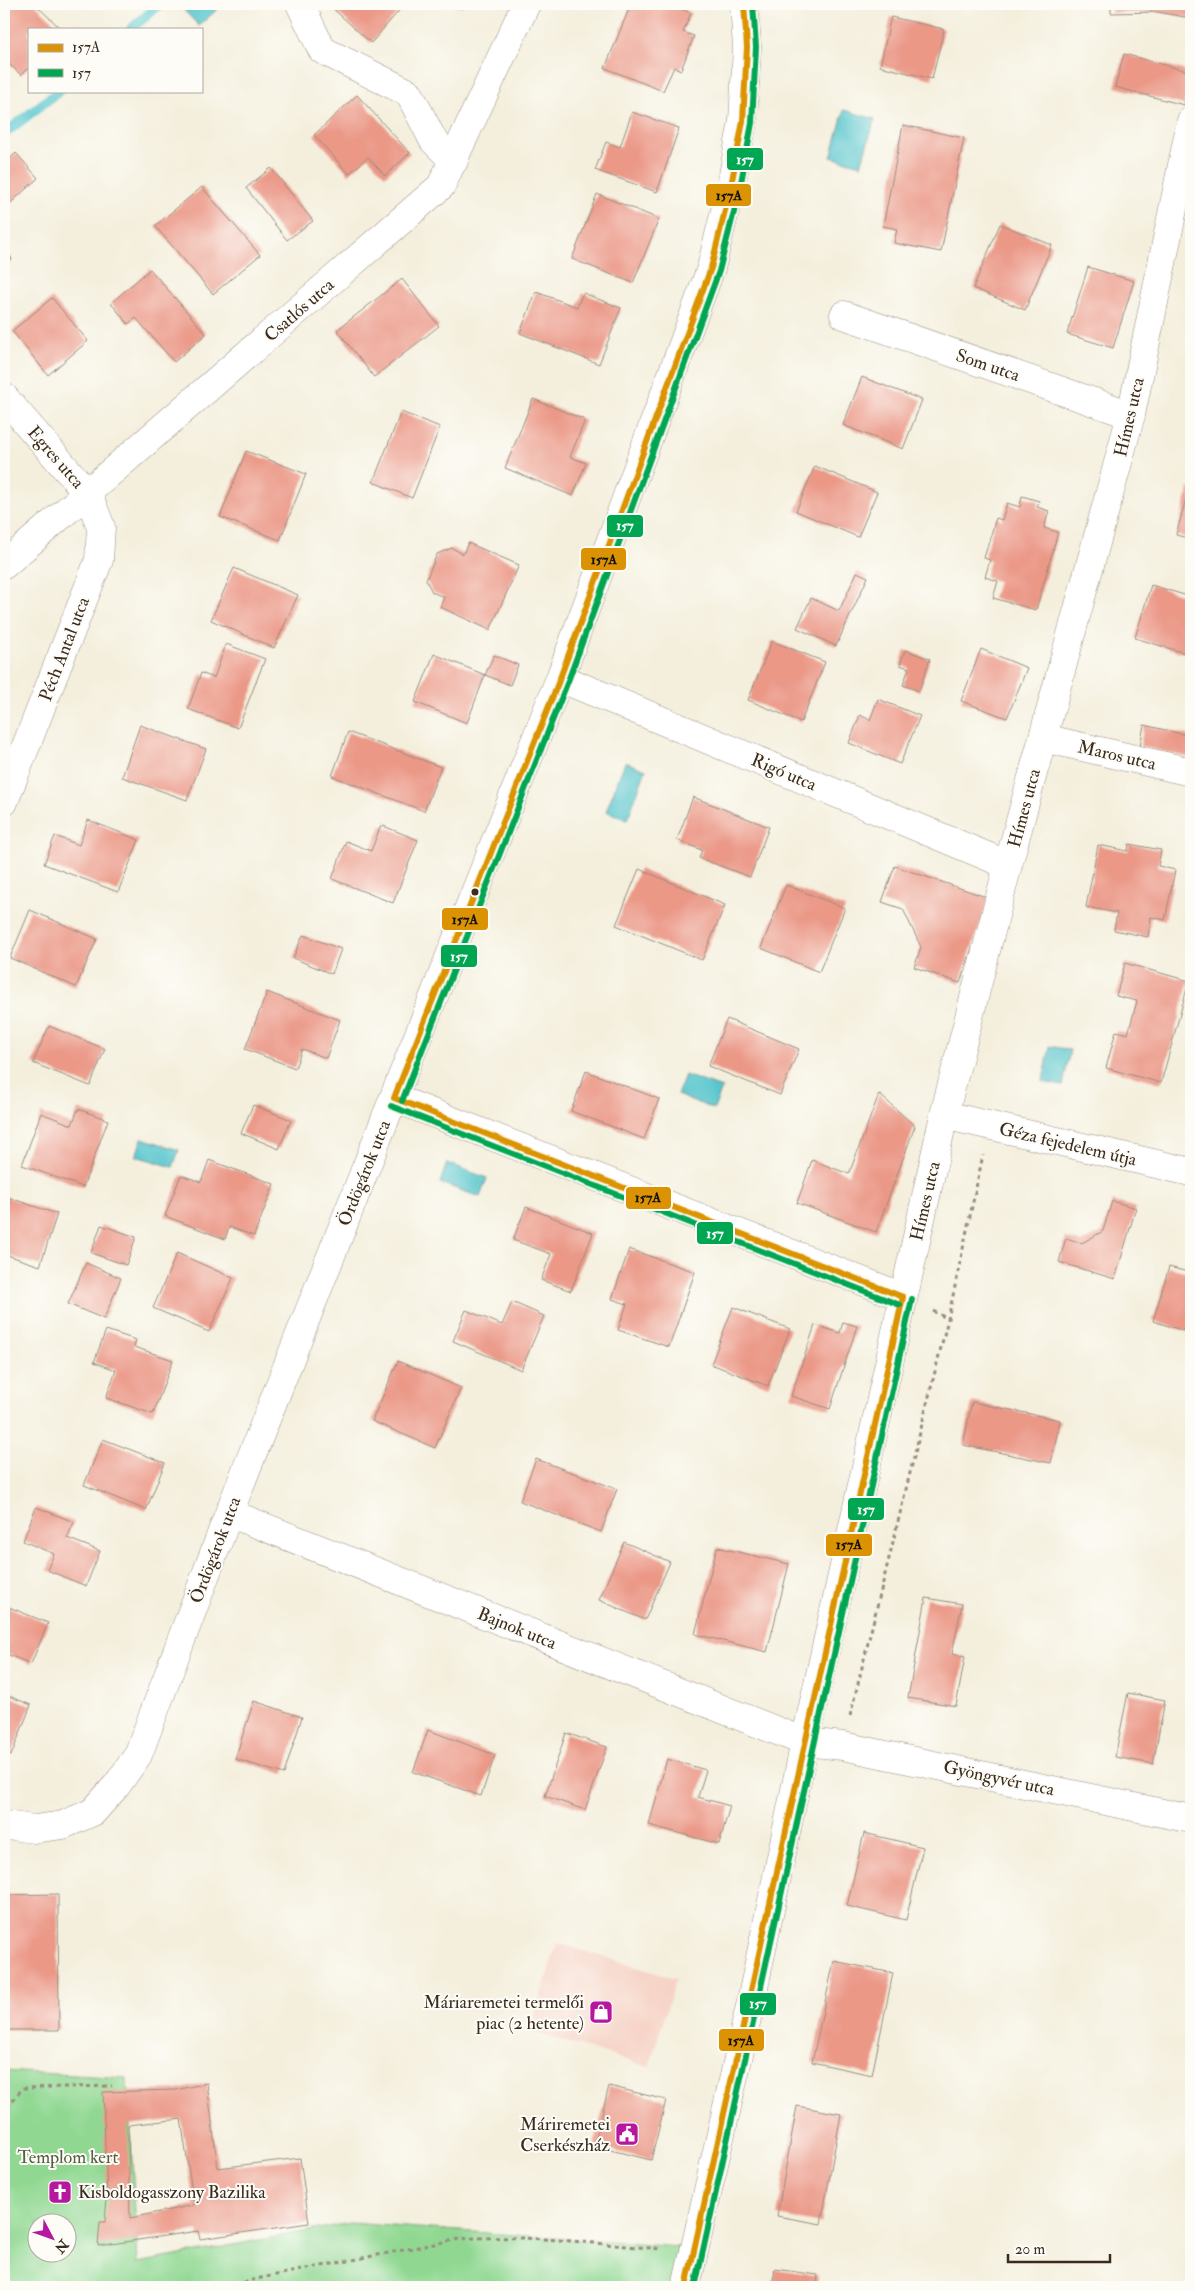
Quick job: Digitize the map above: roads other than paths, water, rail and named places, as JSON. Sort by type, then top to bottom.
[{"type":"street","points":[[300,4],[322,50],[409,93],[433,140],[454,161]]},
{"type":"street","name":"Csatlós utca","points":[[4,565],[441,186],[526,4]]},
{"type":"street","name":"Ördögárok utca","points":[[4,1825],[34,1829],[63,1825],[93,1812],[117,1785],[138,1755],[228,1513],[560,678],[716,249],[731,186],[743,121],[747,48],[744,4]]},
{"type":"street","name":"Hímes utca","points":[[686,2287],[750,2006],[944,1115],[1008,865],[1131,415],[1191,121]]},
{"type":"street","name":"Som utca","points":[[844,315],[1131,415]]},
{"type":"street","name":"Egres utca","points":[[4,397],[88,494]]},
{"type":"street","name":"Péch Antal utca","points":[[4,802],[99,560],[101,527],[88,494]]},
{"type":"street","name":"Rigó utca","points":[[560,678],[1008,865]]},
{"type":"street","name":"Maros utca","points":[[1043,738],[1191,772]]},
{"type":"street","points":[[394,1098],[903,1297]]},
{"type":"street","name":"Géza fejedelem útja","points":[[944,1115],[1191,1172]]},
{"type":"street","name":"Bajnok utca","points":[[228,1513],[806,1742]]},
{"type":"street","name":"Gyöngyvér utca","points":[[806,1742],[843,1746],[1191,1819]]},
{"type":"water","points":[[182,4],[223,4],[199,26],[180,6]]},
{"type":"water","points":[[844,110],[875,119],[861,165],[831,157]]},
{"type":"water","points":[[625,762],[646,770],[627,820],[606,811]]},
{"type":"water","points":[[1050,1046],[1070,1050],[1063,1086],[1043,1082]]},
{"type":"water","points":[[685,1075],[722,1088],[714,1109],[677,1095]]},
{"type":"water","points":[[142,1138],[179,1150],[173,1167],[136,1156]]},
{"type":"water","points":[[447,1163],[487,1178],[480,1197],[440,1183]]},
{"type":"waterway","points":[[132,28],[160,4]]},
{"type":"waterway","points":[[4,134],[58,92]]},
{"type":"place","name":"Máriaremetei termelői piac (2 hetente)","points":[[601,2012]]},
{"type":"place","name":"Máriremetei Cserkészház","points":[[627,2134]]},
{"type":"place","name":"Kisboldogasszony Bazilika","points":[[60,2192]]},
{"type":"park label","name":"Templom kert","points":[[68,2157]]}]
